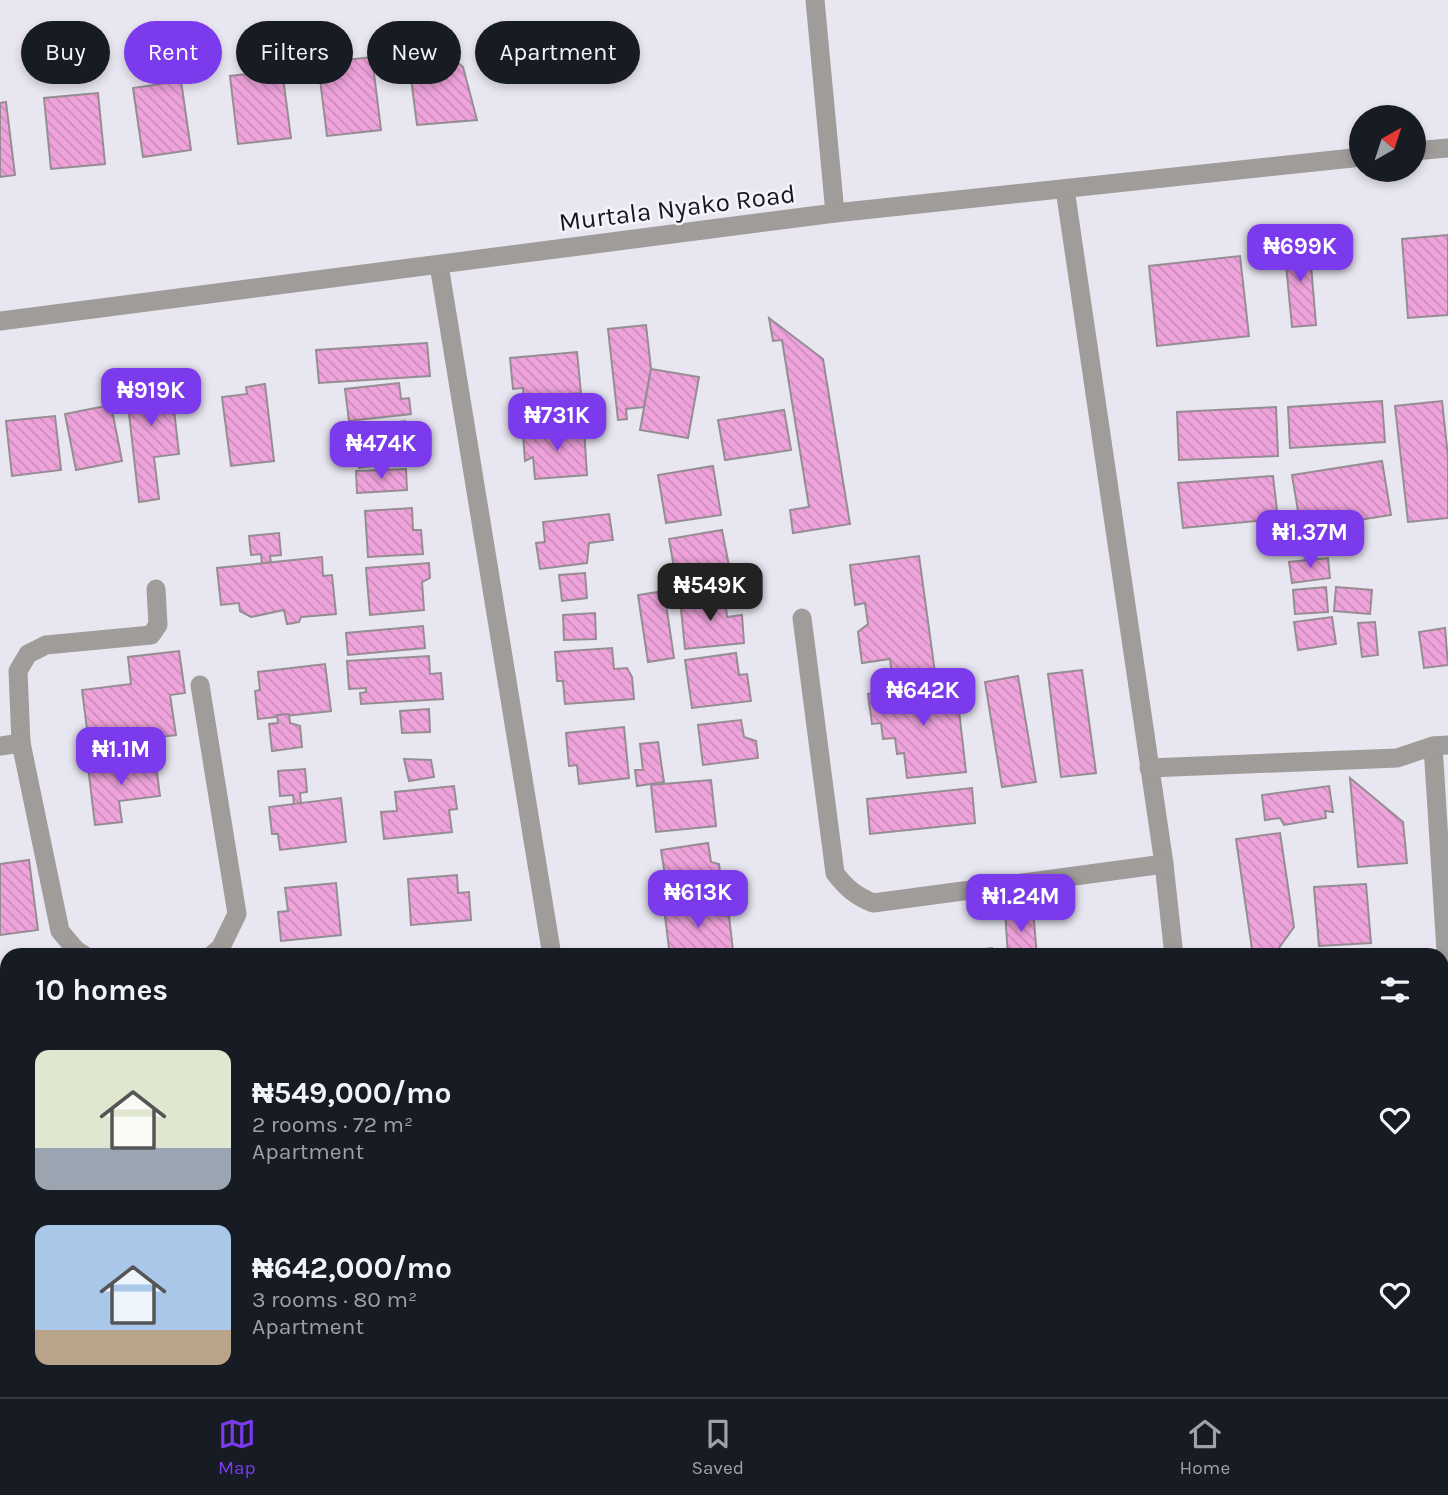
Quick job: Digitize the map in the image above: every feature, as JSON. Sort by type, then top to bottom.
[{"type":"street","points":[[815,0],[835,214]]},
{"type":"street","points":[[1426,150],[1448,148]]},
{"type":"street","name":"Murtala Nyako Road","points":[[0,321],[835,214],[1349,158]]},
{"type":"street","points":[[1065,189],[1164,864],[1173,948]]},
{"type":"street","points":[[439,265],[551,948]]},
{"type":"street","points":[[74,948],[60,931],[21,743],[18,671],[28,654],[46,645],[151,635],[158,625],[156,589]]},
{"type":"street","points":[[802,618],[835,873],[845,887],[860,898],[873,904],[1164,864]]},
{"type":"street","points":[[200,685],[237,914],[220,948]]},
{"type":"street","points":[[0,746],[21,743]]},
{"type":"street","points":[[1149,768],[1397,758],[1440,746],[1447,948]]},
{"type":"building","points":[[367,58],[367,84],[375,84],[381,130],[327,136],[321,84],[353,84],[353,59]]},
{"type":"building","points":[[461,65],[477,120],[417,125],[412,84],[461,84]]},
{"type":"building","points":[[236,75],[236,84],[284,84],[291,138],[238,144],[230,76]]},
{"type":"building","points":[[181,84],[191,150],[143,157],[133,88]]},
{"type":"building","points":[[98,93],[105,164],[51,169],[44,98]]},
{"type":"building","points":[[6,102],[15,175],[0,177],[0,103]]},
{"type":"building","points":[[1448,235],[1448,315],[1408,318],[1402,239]]},
{"type":"building","points":[[1309,241],[1316,325],[1292,327],[1284,243]]},
{"type":"building","points":[[1240,256],[1249,336],[1157,346],[1149,266]]},
{"type":"building","points":[[769,318],[823,359],[850,524],[793,533],[790,510],[809,507],[782,340],[773,341]]},
{"type":"building","points":[[646,325],[651,369],[644,407],[626,409],[627,419],[618,420],[608,329]]},
{"type":"building","points":[[427,343],[430,376],[319,383],[316,350]]},
{"type":"building","points":[[577,352],[581,393],[544,396],[536,405],[525,411],[523,388],[513,389],[510,358]]},
{"type":"building","points":[[651,369],[699,377],[688,438],[640,430]]},
{"type":"building","points":[[170,374],[179,454],[154,457],[159,499],[139,502],[125,378]]},
{"type":"building","points":[[399,383],[401,399],[409,398],[411,414],[349,421],[345,389]]},
{"type":"building","points":[[265,384],[274,461],[231,466],[222,397],[247,394],[246,387]]},
{"type":"building","points":[[1382,401],[1385,442],[1290,448],[1288,407]]},
{"type":"building","points":[[1442,401],[1448,457],[1448,518],[1408,522],[1395,406]]},
{"type":"building","points":[[111,405],[122,461],[76,470],[65,414]]},
{"type":"building","points":[[1276,407],[1278,456],[1179,460],[1177,412]]},
{"type":"building","points":[[784,410],[791,450],[725,460],[718,420]]},
{"type":"building","points":[[55,416],[61,470],[12,476],[6,421]]},
{"type":"building","points":[[405,421],[411,461],[359,468],[353,428]]},
{"type":"building","points":[[584,429],[587,475],[535,479],[533,457],[525,461],[523,434]]},
{"type":"building","points":[[1382,461],[1391,515],[1301,529],[1292,475]]},
{"type":"building","points":[[713,466],[721,515],[666,523],[658,475]]},
{"type":"building","points":[[406,469],[407,490],[357,493],[356,471]]},
{"type":"building","points":[[1273,476],[1278,519],[1183,528],[1178,483]]},
{"type":"building","points":[[412,508],[413,530],[421,530],[423,554],[368,557],[365,511]]},
{"type":"building","points":[[609,514],[613,540],[589,543],[587,563],[540,569],[536,543],[545,542],[543,522]]},
{"type":"building","points":[[722,530],[731,576],[677,585],[669,539]]},
{"type":"building","points":[[279,533],[281,555],[270,556],[271,563],[262,564],[261,554],[251,555],[249,536]]},
{"type":"building","points":[[919,556],[936,680],[893,685],[890,659],[862,663],[858,632],[868,624],[865,603],[855,605],[850,565]]},
{"type":"building","points":[[322,557],[323,576],[332,575],[336,614],[301,617],[299,622],[287,624],[284,610],[251,617],[240,611],[239,603],[221,605],[217,568]]},
{"type":"building","points":[[1328,558],[1330,578],[1292,583],[1289,562]]},
{"type":"building","points":[[429,563],[430,578],[422,582],[424,610],[370,615],[366,568]]},
{"type":"building","points":[[585,573],[587,598],[562,601],[559,575]]},
{"type":"building","points":[[1326,587],[1328,612],[1295,614],[1293,590]]},
{"type":"building","points":[[1336,587],[1372,590],[1370,614],[1334,611]]},
{"type":"building","points":[[664,591],[674,658],[648,662],[638,595]]},
{"type":"building","points":[[725,595],[727,617],[742,615],[744,643],[685,649],[680,599]]},
{"type":"building","points":[[595,613],[596,639],[564,640],[563,615]]},
{"type":"building","points":[[1332,617],[1336,644],[1298,650],[1294,622]]},
{"type":"building","points":[[1375,622],[1378,655],[1362,657],[1358,623]]},
{"type":"building","points":[[423,626],[425,648],[348,655],[346,633]]},
{"type":"building","points":[[1445,628],[1448,665],[1424,668],[1419,632]]},
{"type":"building","points":[[612,648],[614,669],[627,668],[632,677],[634,699],[565,704],[563,681],[557,681],[555,652]]},
{"type":"building","points":[[179,651],[185,693],[170,695],[176,735],[89,745],[82,690],[131,684],[128,657]]},
{"type":"building","points":[[736,653],[739,675],[747,674],[751,701],[692,708],[685,660]]},
{"type":"building","points":[[429,656],[430,674],[441,673],[443,699],[361,704],[360,693],[366,692],[366,688],[349,689],[347,661]]},
{"type":"building","points":[[325,664],[331,711],[258,719],[255,691],[260,690],[258,672]]},
{"type":"building","points":[[1082,670],[1096,773],[1061,777],[1048,674]]},
{"type":"building","points":[[1018,676],[1036,782],[1002,787],[985,682]]},
{"type":"building","points":[[956,684],[966,772],[907,778],[904,753],[897,754],[895,738],[883,739],[881,723],[872,724],[868,694]]},
{"type":"building","points":[[429,709],[430,732],[402,733],[400,711]]},
{"type":"building","points":[[289,714],[290,723],[300,726],[302,747],[272,751],[269,724],[278,723],[277,715]]},
{"type":"building","points":[[741,720],[744,737],[756,741],[758,758],[703,765],[698,725]]},
{"type":"building","points":[[624,727],[629,778],[579,784],[577,765],[569,766],[566,733]]},
{"type":"building","points":[[658,742],[664,782],[637,786],[635,770],[643,770],[640,744]]},
{"type":"building","points":[[155,757],[160,796],[119,801],[122,822],[95,825],[88,766]]},
{"type":"building","points":[[404,759],[431,760],[434,777],[409,781]]},
{"type":"building","points":[[305,769],[307,792],[300,793],[301,804],[294,804],[293,795],[280,796],[278,771]]},
{"type":"building","points":[[1350,778],[1403,822],[1407,863],[1358,867]]},
{"type":"building","points":[[711,780],[716,826],[656,832],[651,785]]},
{"type":"building","points":[[454,786],[457,809],[449,810],[452,832],[384,839],[381,812],[397,811],[395,792]]},
{"type":"building","points":[[1329,786],[1333,812],[1325,811],[1326,818],[1284,825],[1280,818],[1265,820],[1262,795]]},
{"type":"building","points":[[972,788],[975,823],[870,834],[867,799]]},
{"type":"building","points":[[341,798],[346,842],[280,850],[278,834],[272,834],[269,807]]},
{"type":"building","points":[[1280,833],[1294,927],[1279,948],[1252,948],[1236,839]]},
{"type":"building","points":[[708,843],[711,862],[719,864],[722,887],[668,894],[661,850]]},
{"type":"building","points":[[29,860],[38,930],[0,935],[0,864]]},
{"type":"building","points":[[457,875],[458,893],[469,892],[471,920],[411,925],[408,879]]},
{"type":"building","points":[[336,883],[341,935],[281,941],[278,912],[288,911],[285,888]]},
{"type":"building","points":[[1366,884],[1371,943],[1319,946],[1314,887]]},
{"type":"building","points":[[719,902],[720,915],[729,916],[733,948],[669,948],[664,908]]},
{"type":"building","points":[[1033,910],[1036,948],[1007,948],[1005,912]]}]
